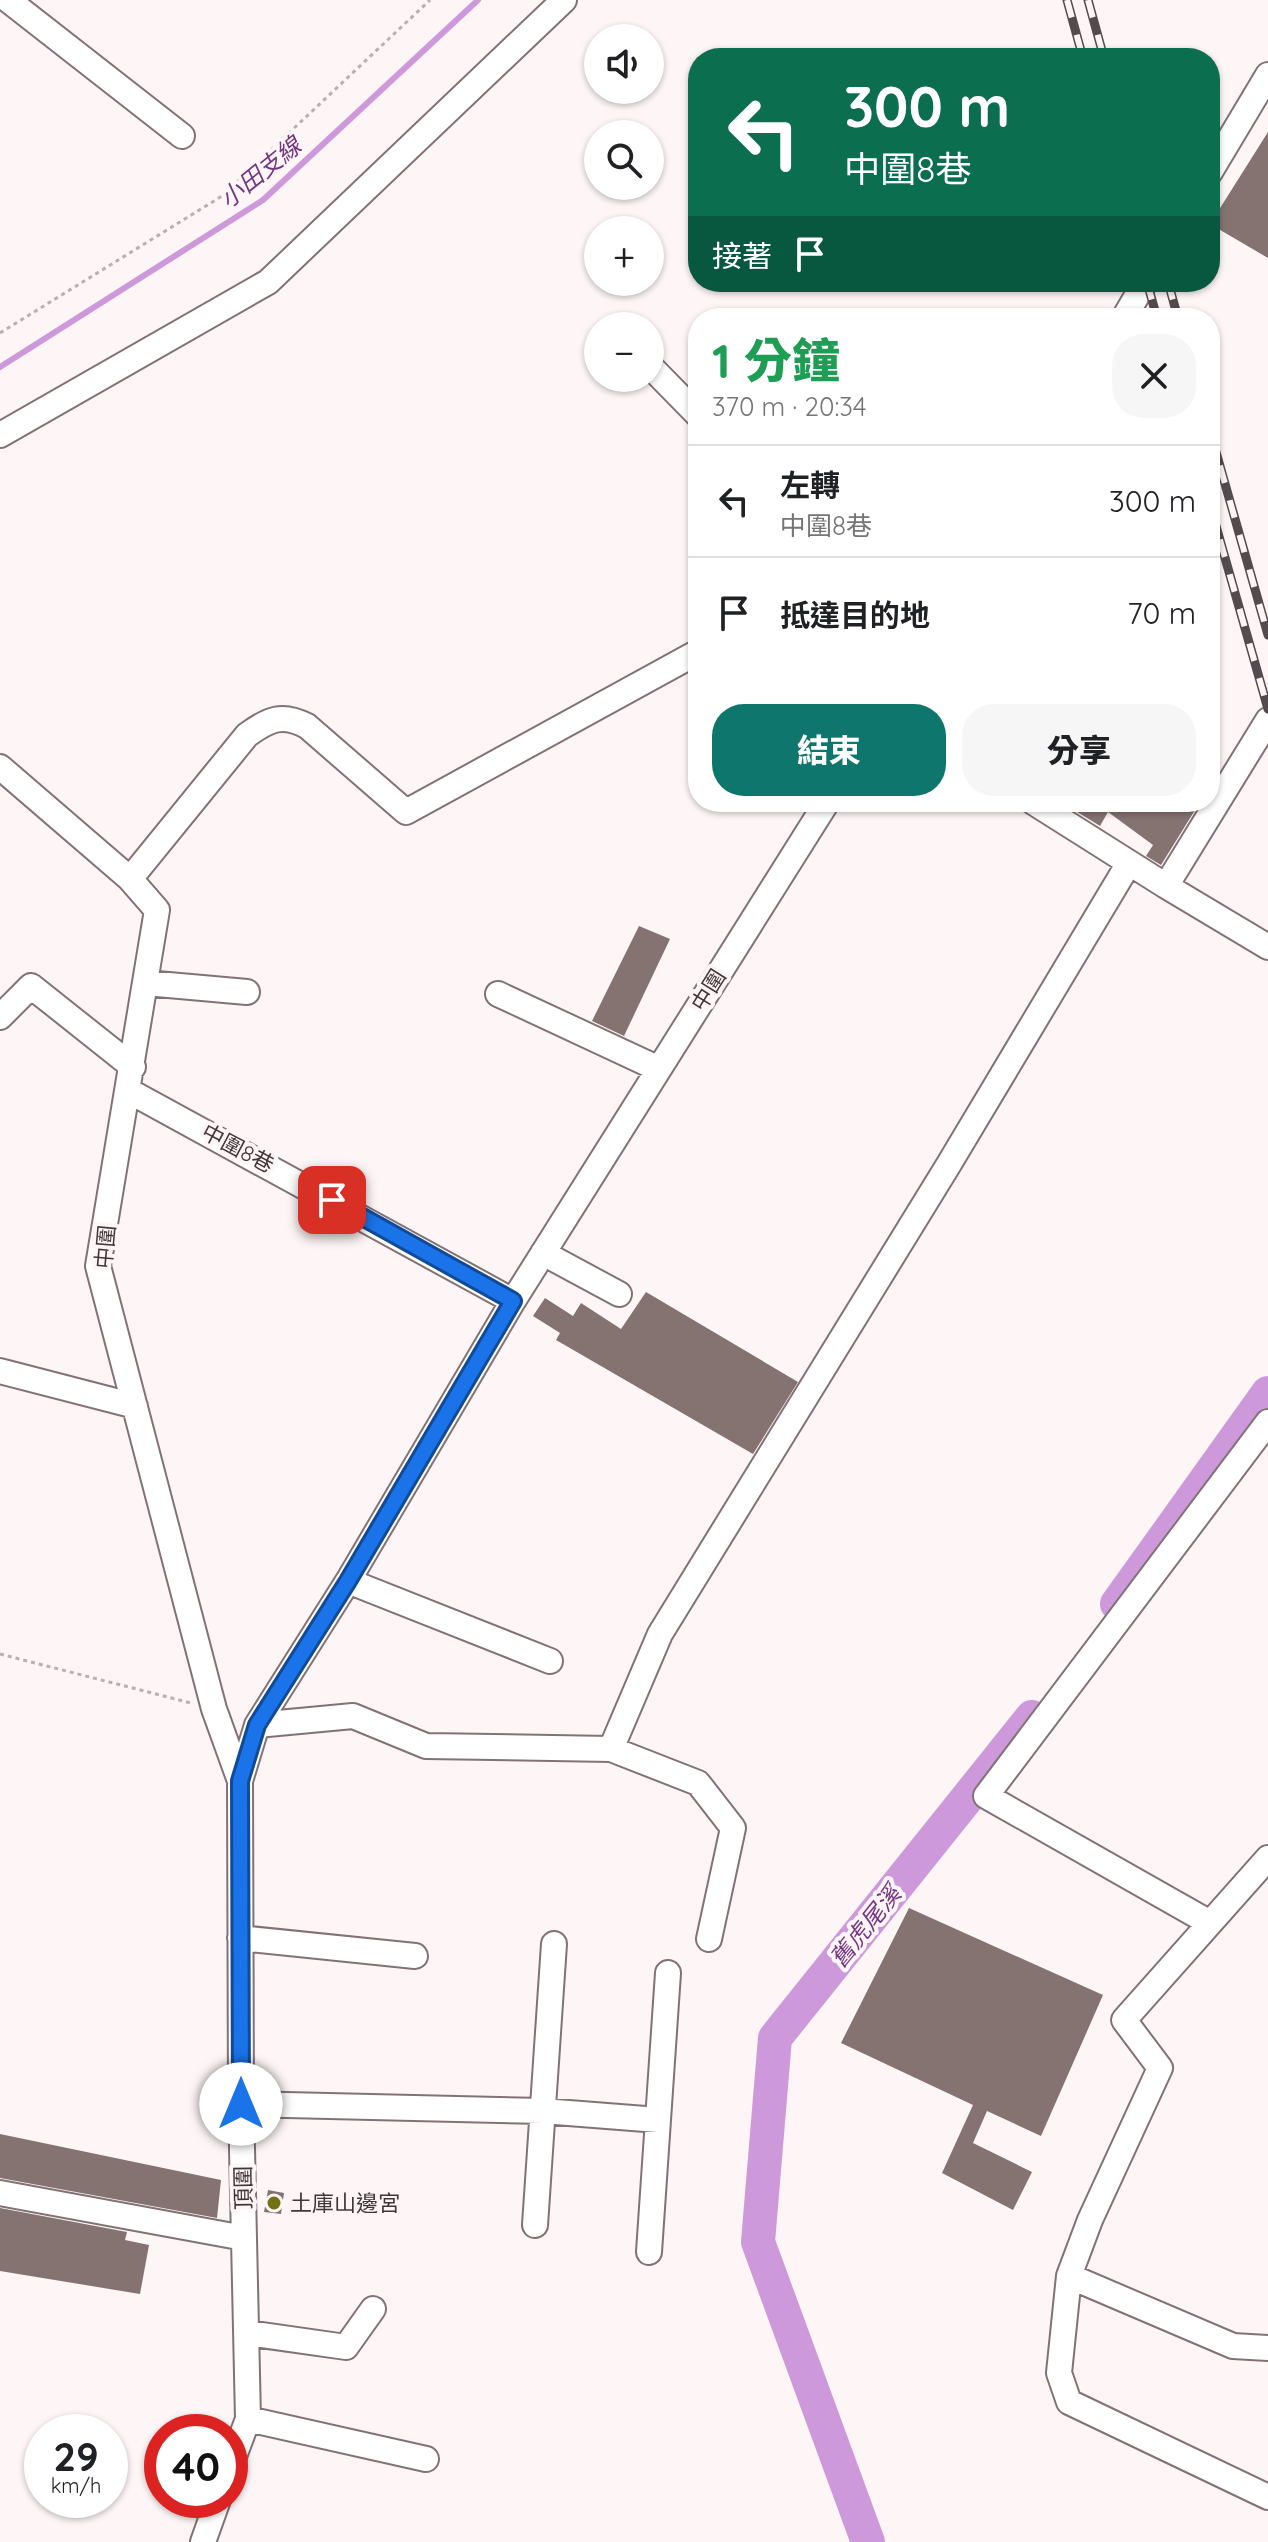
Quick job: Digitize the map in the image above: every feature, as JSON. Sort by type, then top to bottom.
[{"type":"street","points":[[8,0],[182,136]]},
{"type":"street","points":[[0,435],[268,282],[564,0]]},
{"type":"street","points":[[1220,157],[1265,87]]},
{"type":"street","points":[[664,380],[688,405]]},
{"type":"street","points":[[130,879],[247,735],[271,717],[293,719],[307,726],[406,812],[688,657]]},
{"type":"street","points":[[1220,798],[1268,720]]},
{"type":"street","name":"中圍","points":[[0,767],[130,879],[157,910],[98,1266],[214,1709],[240,1781]]},
{"type":"street","name":"中圍","points":[[513,1301],[821,812]]},
{"type":"street","points":[[1049,812],[1268,947]]},
{"type":"street","points":[[1166,886],[1211,812]]},
{"type":"street","points":[[611,1749],[660,1634],[949,1164],[1129,863]]},
{"type":"street","points":[[146,983],[247,992]]},
{"type":"street","name":"中圍8巷","points":[[0,1017],[31,986],[131,1079],[513,1301]]},
{"type":"street","points":[[498,994],[659,1069]]},
{"type":"street","points":[[543,1253],[619,1294]]},
{"type":"street","name":"頂圍","points":[[248,2414],[241,2104],[240,1781],[257,1725],[348,1581],[513,1301]]},
{"type":"street","points":[[0,1371],[135,1406]]},
{"type":"street","points":[[1210,1923],[986,1796],[1268,1422]]},
{"type":"street","points":[[348,1581],[550,1661]]},
{"type":"street","points":[[257,1725],[353,1716],[426,1746],[611,1749],[698,1783],[733,1828],[709,1939]]},
{"type":"street","points":[[1268,1858],[1124,2020],[1160,2068],[1090,2220],[1069,2276],[1059,2373],[1069,2402],[1268,2497]]},
{"type":"street","points":[[240,1938],[415,1956]]},
{"type":"street","points":[[535,2225],[554,1944]]},
{"type":"street","points":[[649,2252],[668,1973]]},
{"type":"street","points":[[241,2104],[543,2111],[658,2120]]},
{"type":"street","name":"頂圍","points":[[0,2193],[244,2238]]},
{"type":"street","points":[[1069,2276],[1233,2346],[1268,2348]]},
{"type":"street","points":[[247,2333],[346,2347],[373,2309]]},
{"type":"street","points":[[248,2419],[426,2459]]},
{"type":"street","points":[[203,2542],[212,2518]]},
{"type":"path","points":[[0,333],[222,196],[430,0]]},
{"type":"path","points":[[0,1654],[214,1709]]},
{"type":"building","points":[[1268,132],[1268,258],[1220,230],[1220,208]]},
{"type":"building","points":[[1077,812],[1108,812],[1100,826]]},
{"type":"building","points":[[1108,812],[1194,812],[1161,865],[1146,856],[1153,845]]},
{"type":"building","points":[[639,926],[670,939],[624,1036],[592,1021]]},
{"type":"building","points":[[646,1292],[798,1382],[753,1454],[556,1340],[560,1333],[533,1316],[545,1298],[573,1316],[581,1303],[621,1329]]},
{"type":"building","points":[[909,1908],[1103,1995],[1041,2136],[987,2111],[973,2143],[1032,2172],[1013,2210],[942,2173],[973,2105],[841,2043]]},
{"type":"building","points":[[0,2134],[221,2180],[217,2218],[0,2178]]},
{"type":"building","name":"土庫山邊宮","points":[[268,2190],[284,2193],[281,2214],[264,2212]]},
{"type":"building","points":[[0,2208],[127,2232],[125,2240],[149,2245],[140,2294],[0,2271]]},
{"type":"waterway","name":"小田支線","points":[[0,367],[263,200],[478,0]]},
{"type":"waterway","name":"舊虎尾溪","points":[[1117,1604],[1268,1393]]},
{"type":"waterway","name":"舊虎尾溪","points":[[868,2542],[758,2242],[775,2038],[1032,1717]]},
{"type":"railway","points":[[1067,0],[1080,48]]},
{"type":"railway","points":[[1088,0],[1101,48]]},
{"type":"railway","points":[[1150,292],[1154,308]]},
{"type":"railway","points":[[1171,292],[1175,308]]},
{"type":"railway","points":[[1220,466],[1268,635]]},
{"type":"railway","points":[[1220,540],[1268,709]]},
{"type":"place","name":"土庫山邊宮","points":[[274,2203]]},
{"type":"route","points":[[241,2104],[240,1781],[257,1725],[348,1581],[513,1301],[332,1200]]}]
